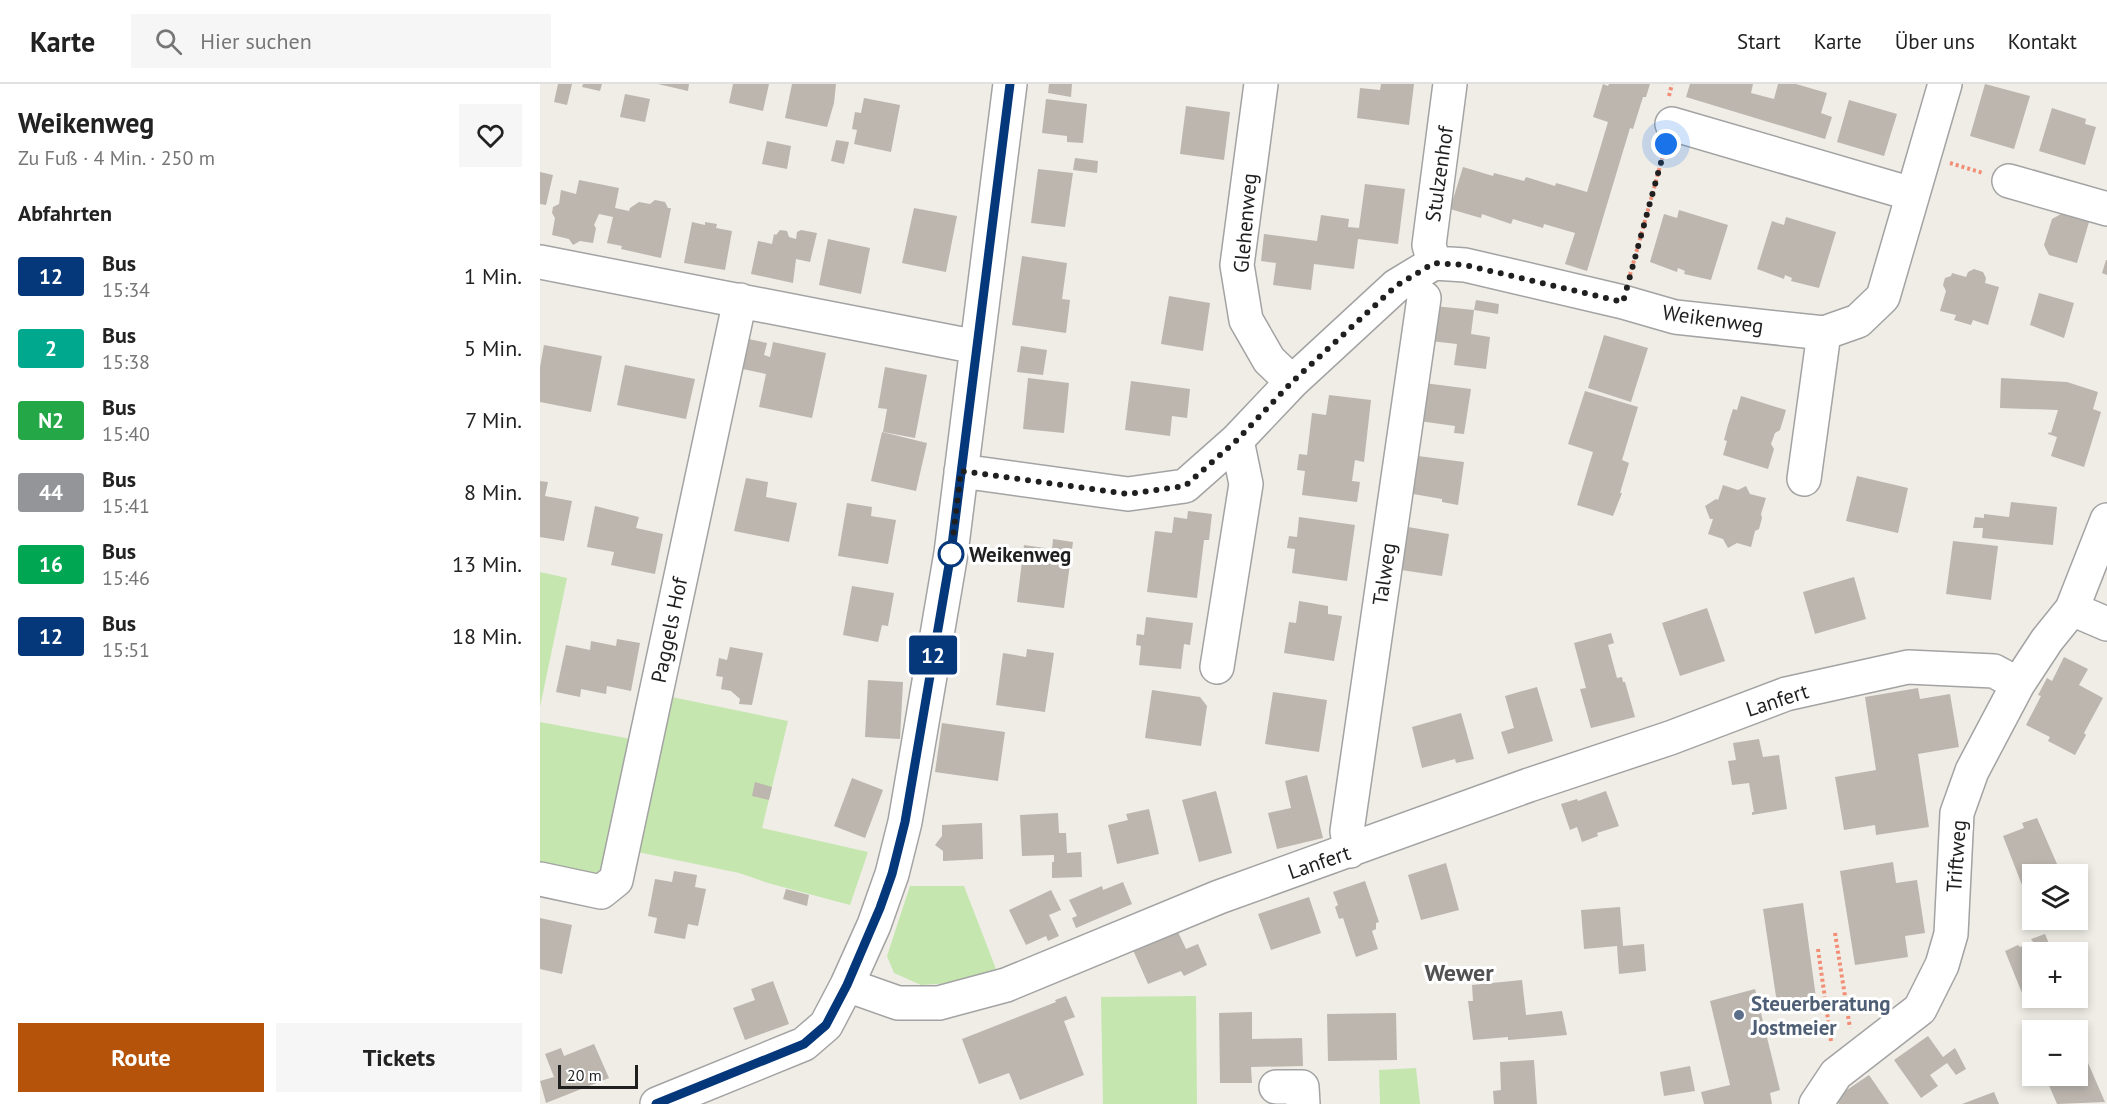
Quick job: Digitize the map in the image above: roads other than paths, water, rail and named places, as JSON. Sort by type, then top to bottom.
[{"type":"street","points":[[657,1104],[804,1044],[826,1025],[874,925],[892,874],[905,822],[951,553],[1010,84]]},
{"type":"street","name":"Glehenweg","points":[[1261,84],[1237,265],[1246,320],[1269,360],[1292,382]]},
{"type":"street","name":"Stulzenhof","points":[[1434,263],[1429,245],[1450,84]]},
{"type":"street","name":"Weikenweg","points":[[1434,263],[1465,265],[1623,302],[1675,317],[1824,333],[1858,321],[1883,297],[1945,84]]},
{"type":"street","points":[[1672,124],[1912,194]]},
{"type":"street","points":[[2009,181],[2107,209]]},
{"type":"street","points":[[540,262],[977,348]]},
{"type":"street","points":[[961,471],[1128,494],[1185,486],[1237,440],[1292,382],[1410,292],[1434,263]]},
{"type":"street","points":[[1364,586],[1401,327],[1410,292]]},
{"type":"street","name":"Talweg","points":[[1350,851],[1347,831],[1410,292]]},
{"type":"street","name":"Paggels Hof","points":[[540,879],[601,892],[616,880],[740,300]]},
{"type":"street","points":[[1804,479],[1824,333]]},
{"type":"street","points":[[1217,667],[1246,484],[1237,440]]},
{"type":"street","name":"Triftweg","points":[[1816,1104],[1845,1067],[1920,1009],[1942,965],[1951,934],[1957,813],[1972,771],[2018,684],[2047,640],[2072,609],[2107,520]]},
{"type":"street","points":[[2072,609],[2107,624]]},
{"type":"street","name":"Lanfert","points":[[847,985],[898,1003],[939,1004],[1006,985],[1208,901],[1529,785],[1670,738],[1786,694],[1908,667],[1994,671],[2018,684]]},
{"type":"street","points":[[1276,1087],[1302,1088],[1303,1104]]},
{"type":"place","name":"Weikenweg","points":[[951,554]]},
{"type":"place","name":"Steuerberatung Jostmeier","points":[[1739,1015]]},
{"type":"district","name":"Wewer","points":[[1459,972]]}]
